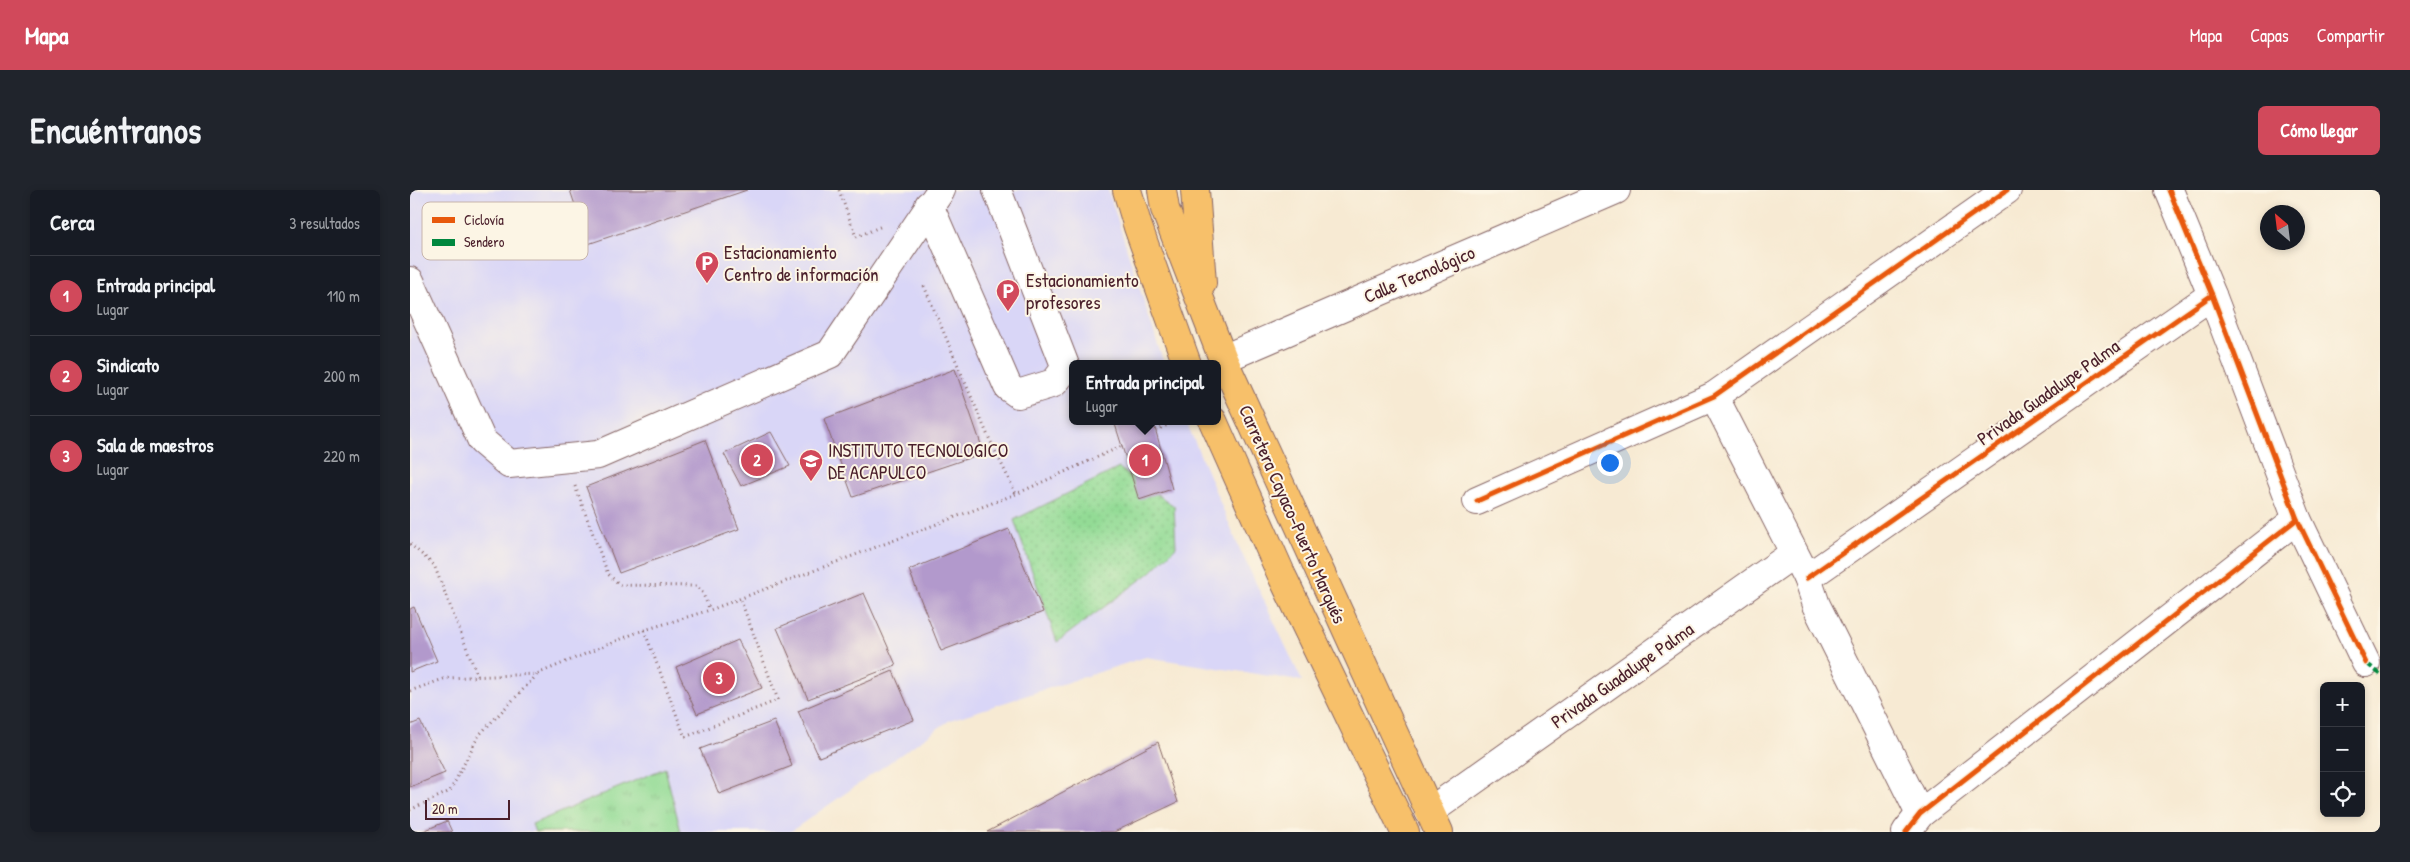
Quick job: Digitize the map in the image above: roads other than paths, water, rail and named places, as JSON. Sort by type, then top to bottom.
[{"type":"main road","points":[[1127,190],[1186,360]]},
{"type":"main road","name":"Carretera Cayaco-Puerto Marqués","points":[[1162,190],[1164,209],[1223,359],[1434,822]]},
{"type":"main road","points":[[1195,190],[1204,309]]},
{"type":"main road","name":"Carretera Cayaco-Puerto Marqués","points":[[1214,425],[1283,578],[1406,832]]},
{"type":"street","points":[[935,197],[1008,388],[1018,394],[1054,383],[1066,368],[997,190]]},
{"type":"street","name":"Calle Tecnológico","points":[[1223,359],[1616,190]]},
{"type":"street","points":[[1477,501],[1714,396],[2007,190]]},
{"type":"street","points":[[2169,190],[2212,295],[2297,519],[2366,663]]},
{"type":"street","points":[[410,281],[482,441],[509,464],[598,455],[830,354],[935,197]]},
{"type":"street","name":"Privada Guadalupe Palma","points":[[1807,578],[2212,295]]},
{"type":"street","points":[[1714,396],[1793,554],[1807,578],[1816,605],[1913,823],[2297,519]]},
{"type":"street","name":"Privada Guadalupe Palma","points":[[1434,822],[1793,554]]},
{"type":"place","name":"Estacionamiento Centro de información","points":[[707,284]]},
{"type":"place","name":"Estacionamiento profesores","points":[[1008,312]]},
{"type":"place","name":"Sindicato","points":[[757,460]]},
{"type":"place","name":"Entrada principal","points":[[1145,460]]},
{"type":"place","name":"INSTITUTO TECNOLOGICO DE ACAPULCO","points":[[811,482]]},
{"type":"place","name":"Sala de maestros","points":[[719,678]]}]
